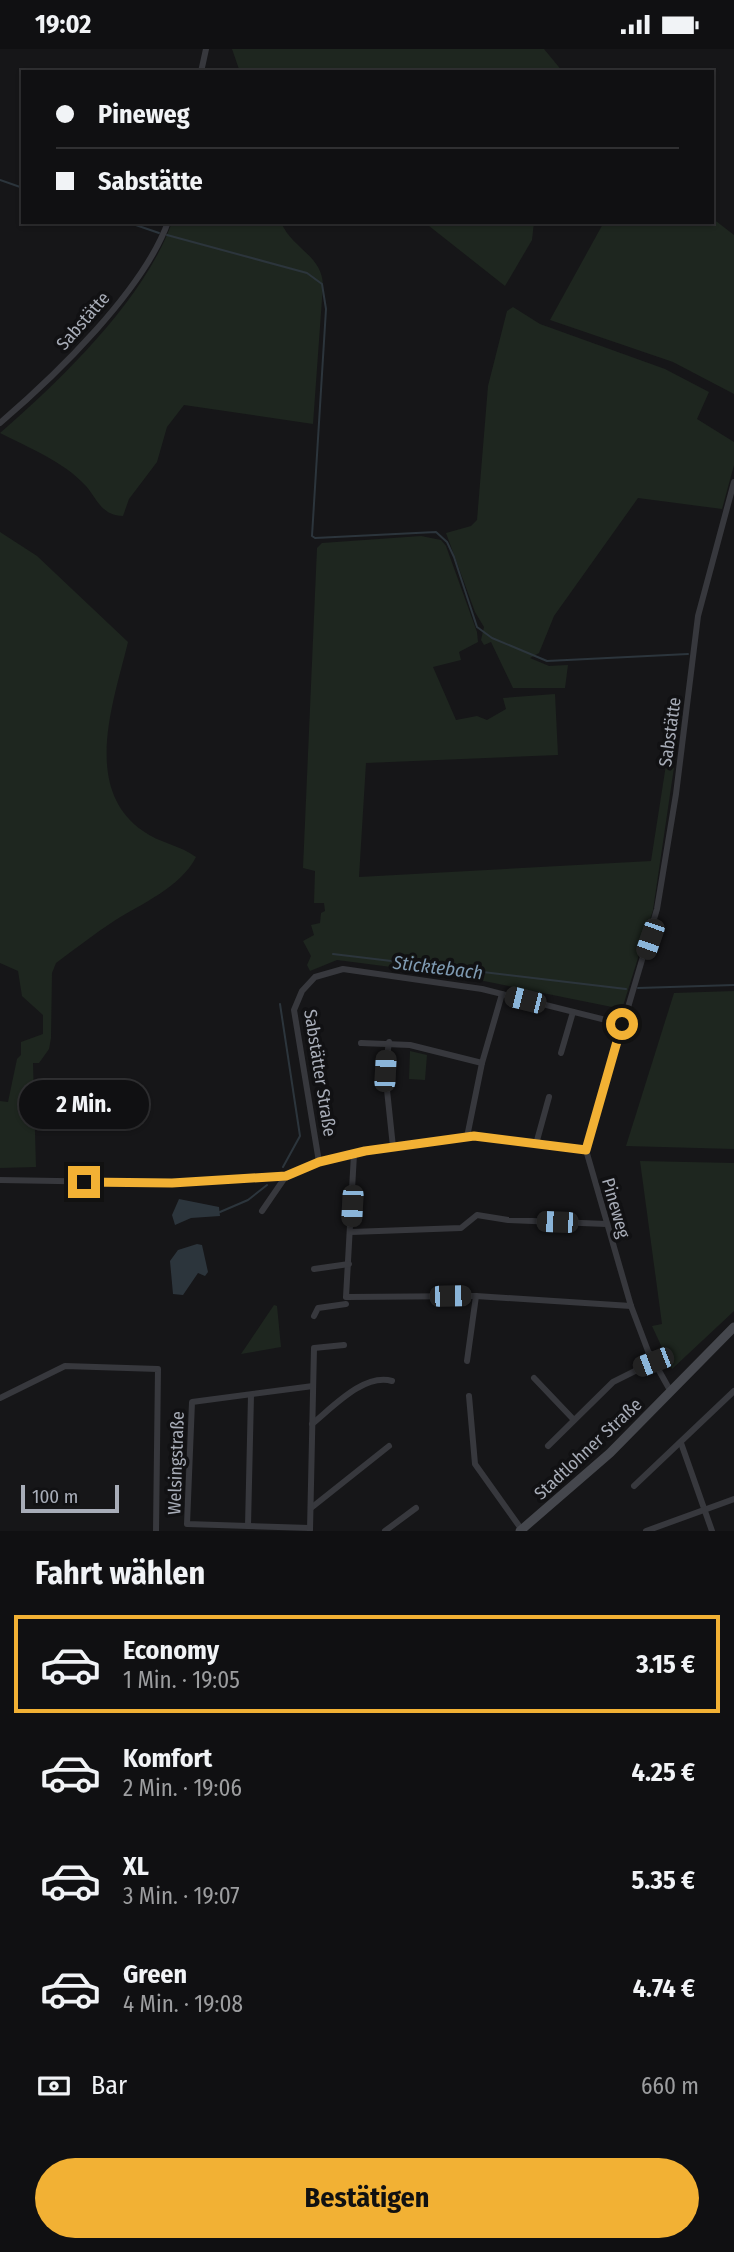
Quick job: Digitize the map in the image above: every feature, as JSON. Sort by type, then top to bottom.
[{"type":"main road","name":"Stadtlohner Straße","points":[[522,1530],[590,1472],[734,1327]]},
{"type":"street","points":[[202,70],[205,49]]},
{"type":"street","name":"Sabstätte","points":[[0,423],[60,369],[122,297],[153,255],[167,224]]},
{"type":"street","name":"Sabstätte","points":[[622,1024],[650,939],[662,880],[699,608],[734,482]]},
{"type":"street","name":"Sabstätter Straße","points":[[319,1162],[295,1010],[302,991],[324,972],[343,969],[502,994]]},
{"type":"street","points":[[0,1180],[172,1183],[286,1176],[319,1162],[354,1154],[467,1137],[492,1136],[586,1150],[622,1024],[502,994],[482,1062],[467,1137]]},
{"type":"street","points":[[561,1053],[573,1012]]},
{"type":"street","points":[[361,1043],[389,1042],[482,1062]]},
{"type":"street","points":[[389,1042],[385,1071],[393,1147]]},
{"type":"street","points":[[536,1143],[549,1097]]},
{"type":"street","name":"Pineweg","points":[[586,1150],[631,1306],[653,1362],[671,1392]]},
{"type":"street","points":[[346,1304],[354,1154]]},
{"type":"street","points":[[262,1211],[286,1176]]},
{"type":"street","points":[[351,1232],[461,1228],[477,1215],[508,1220],[606,1224]]},
{"type":"street","points":[[314,1269],[349,1264]]},
{"type":"street","points":[[314,1317],[318,1308],[346,1304],[476,1296],[631,1306]]},
{"type":"street","points":[[467,1360],[476,1296]]},
{"type":"street","points":[[310,1530],[314,1348],[344,1345]]},
{"type":"street","points":[[548,1446],[621,1376],[653,1362]]},
{"type":"street","points":[[0,1398],[65,1366],[159,1369],[156,1531]]},
{"type":"street","points":[[312,1424],[368,1382],[381,1378],[392,1381]]},
{"type":"street","points":[[534,1378],[575,1420]]},
{"type":"street","name":"Welsingstraße","points":[[310,1530],[187,1524],[192,1402],[313,1386]]},
{"type":"street","points":[[634,1486],[734,1391]]},
{"type":"street","points":[[248,1526],[251,1395]]},
{"type":"street","points":[[469,1396],[475,1464],[522,1530]]},
{"type":"street","points":[[681,1443],[712,1531]]},
{"type":"street","points":[[310,1508],[389,1446]]},
{"type":"street","points":[[646,1531],[705,1507],[734,1499]]},
{"type":"street","points":[[385,1531],[416,1508]]},
{"type":"shaded area","points":[[232,49],[544,49],[561,70],[239,70]]},
{"type":"shaded area","points":[[714,220],[734,235],[734,394],[673,362],[550,320],[603,224],[714,224]]},
{"type":"shaded area","points":[[171,224],[282,224],[317,266],[323,285],[313,424],[184,405],[167,427],[157,462],[129,499],[123,516],[116,515],[105,510],[86,486],[67,469],[0,433],[49,389],[99,337],[122,309],[159,251]]},
{"type":"shaded area","points":[[427,224],[534,224],[532,240],[505,286]]},
{"type":"shaded area","points":[[513,307],[540,324],[665,369],[709,392],[697,419],[734,442],[734,465],[722,509],[638,498],[554,616],[539,653],[530,658],[549,666],[568,665],[565,688],[513,688],[491,642],[484,645],[481,640],[484,627],[475,612],[446,533],[471,526],[477,520],[488,386],[507,311]]},
{"type":"shaded area","points":[[0,532],[37,556],[128,642],[110,716],[107,743],[107,768],[113,792],[124,813],[143,831],[196,857],[171,886],[107,926],[56,963],[52,973],[49,1049],[39,1063],[33,1063],[36,1167],[0,1168],[0,1101],[8,1102],[17,1059],[21,1055],[21,1042],[43,1034],[43,1015],[22,996],[18,971],[0,963]]},
{"type":"shaded area","points":[[421,536],[441,540],[446,546],[477,632],[478,642],[459,652],[461,660],[433,667],[456,720],[477,716],[487,720],[506,709],[503,698],[555,694],[558,755],[366,763],[359,877],[651,861],[675,707],[679,705],[682,713],[653,910],[623,1006],[617,1008],[479,980],[481,967],[472,965],[469,977],[337,960],[310,971],[307,965],[311,956],[303,941],[314,935],[311,925],[320,923],[321,913],[325,911],[324,903],[314,903],[315,871],[303,868],[317,548],[322,543]]},
{"type":"shaded area","points":[[734,991],[734,1149],[626,1146],[674,993]]},
{"type":"shaded area","points":[[410,1051],[427,1055],[425,1080],[409,1079]]},
{"type":"shaded area","points":[[640,1161],[734,1163],[734,1311],[672,1369],[652,1326],[662,1324]]},
{"type":"shaded area","points":[[179,1199],[219,1207],[220,1216],[191,1218],[175,1225],[172,1215]]},
{"type":"shaded area","points":[[202,1245],[208,1272],[205,1276],[198,1273],[183,1295],[173,1294],[170,1261],[178,1250]]},
{"type":"shaded area","points":[[274,1305],[277,1306],[281,1347],[241,1354]]},
{"type":"waterway","points":[[0,180],[21,187]]},
{"type":"waterway","points":[[133,224],[159,233]]},
{"type":"waterway","points":[[167,235],[307,273],[322,284],[326,309],[312,536],[436,532],[447,542],[454,557],[477,627],[492,638],[547,661],[688,654]]},
{"type":"waterway","name":"Sticktebach","points":[[333,954],[626,989]]},
{"type":"waterway","points":[[638,988],[734,985]]},
{"type":"waterway","name":"Sticktebach","points":[[280,1004],[300,1136],[283,1167]]},
{"type":"waterway","points":[[220,1212],[248,1200],[267,1185]]},
{"type":"route","points":[[84,1182],[172,1183],[286,1176],[319,1162],[365,1151],[474,1136],[502,1137],[586,1150],[622,1024]]}]
